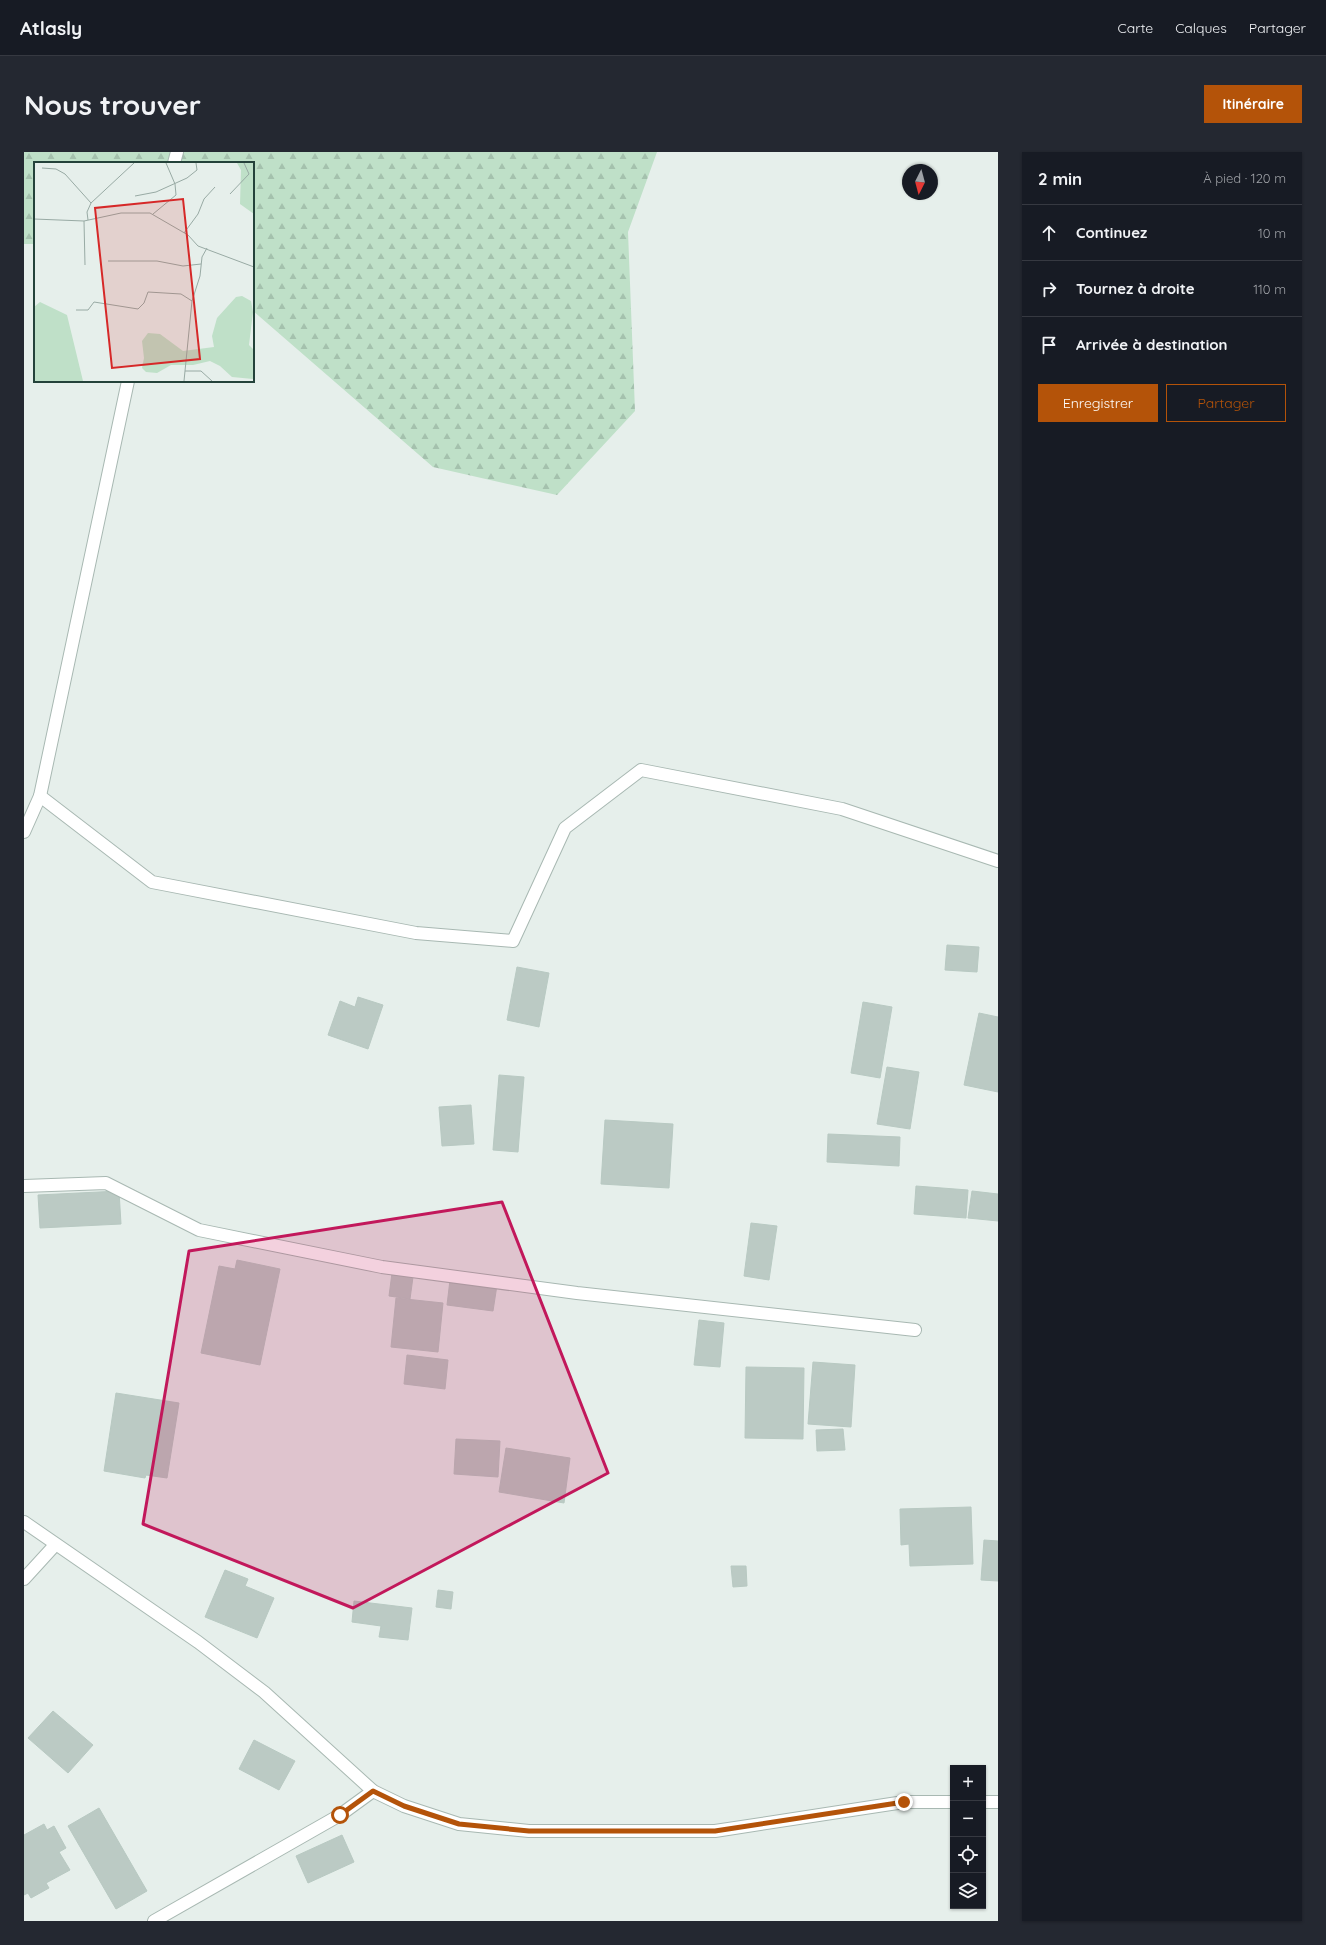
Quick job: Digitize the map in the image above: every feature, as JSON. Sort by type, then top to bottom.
[{"type":"street","points":[[174,162],[176,152]]},
{"type":"street","points":[[24,832],[40,796],[128,382]]},
{"type":"street","points":[[40,796],[152,882],[416,933],[513,941],[565,828],[641,770],[842,808],[998,861]]},
{"type":"street","points":[[24,1186],[106,1183],[199,1230],[382,1267],[577,1293],[915,1330]]},
{"type":"street","points":[[24,1522],[198,1642],[264,1692],[373,1791],[404,1806],[459,1824],[529,1831],[715,1831],[904,1802],[950,1802]]},
{"type":"street","points":[[24,1579],[55,1544]]},
{"type":"street","points":[[154,1921],[340,1815],[373,1791]]},
{"type":"street","points":[[986,1802],[998,1802]]},
{"type":"highlighted area","points":[[502,1202],[608,1473],[353,1608],[143,1524],[189,1251]]},
{"type":"green space","points":[[24,152],[657,152],[628,232],[635,411],[557,495],[433,467],[254,312],[254,162],[34,162],[34,244],[24,244]]},
{"type":"building","points":[[947,945],[979,947],[977,972],[945,970]]},
{"type":"building","points":[[517,967],[549,973],[539,1027],[507,1020]]},
{"type":"building","points":[[358,997],[383,1005],[368,1049],[328,1035],[340,1001],[355,1007]]},
{"type":"building","points":[[863,1002],[892,1007],[880,1078],[851,1073]]},
{"type":"building","points":[[979,1013],[998,1017],[998,1092],[964,1085]]},
{"type":"building","points":[[887,1067],[919,1072],[910,1129],[877,1124]]},
{"type":"building","points":[[499,1075],[524,1077],[518,1152],[493,1150]]},
{"type":"building","points":[[471,1105],[474,1144],[442,1146],[439,1107]]},
{"type":"building","points":[[605,1120],[673,1124],[669,1188],[601,1184]]},
{"type":"building","points":[[828,1134],[900,1137],[899,1166],[827,1162]]},
{"type":"building","points":[[916,1186],[968,1190],[966,1218],[914,1214]]},
{"type":"building","points":[[119,1191],[121,1224],[40,1228],[38,1195]]},
{"type":"building","points":[[972,1191],[998,1194],[998,1221],[968,1218]]},
{"type":"building","points":[[751,1223],[777,1226],[769,1280],[744,1276]]},
{"type":"building","points":[[237,1260],[280,1269],[260,1365],[201,1353],[219,1266],[235,1269]]},
{"type":"building","points":[[392,1273],[413,1277],[410,1299],[389,1296]]},
{"type":"building","points":[[450,1280],[497,1285],[493,1311],[447,1305]]},
{"type":"building","points":[[396,1298],[443,1303],[438,1352],[391,1347]]},
{"type":"building","points":[[699,1320],[724,1323],[720,1367],[694,1365]]},
{"type":"building","points":[[407,1355],[448,1360],[445,1389],[404,1384]]},
{"type":"building","points":[[813,1362],[855,1365],[851,1427],[808,1424]]},
{"type":"building","points":[[746,1367],[804,1368],[803,1439],[745,1438]]},
{"type":"building","points":[[116,1393],[179,1403],[167,1478],[146,1475],[145,1478],[104,1471]]},
{"type":"building","points":[[843,1429],[845,1450],[817,1451],[816,1430]]},
{"type":"building","points":[[456,1439],[500,1441],[498,1477],[454,1474]]},
{"type":"building","points":[[506,1448],[570,1458],[564,1503],[499,1492]]},
{"type":"building","points":[[971,1507],[973,1564],[910,1566],[909,1544],[901,1545],[900,1509]]},
{"type":"building","points":[[984,1540],[998,1541],[998,1581],[981,1580]]},
{"type":"building","points":[[731,1566],[746,1566],[747,1586],[733,1587]]},
{"type":"building","points":[[225,1570],[248,1579],[245,1586],[274,1598],[257,1638],[205,1617]]},
{"type":"building","points":[[438,1590],[453,1592],[451,1609],[436,1607]]},
{"type":"building","points":[[354,1601],[412,1608],[408,1640],[379,1637],[381,1626],[352,1622]]},
{"type":"building","points":[[53,1711],[93,1745],[68,1773],[28,1738]]},
{"type":"building","points":[[254,1740],[295,1761],[279,1790],[239,1769]]},
{"type":"building","points":[[99,1808],[147,1891],[116,1909],[68,1826]]},
{"type":"building","points":[[44,1824],[47,1830],[54,1826],[66,1848],[59,1852],[70,1870],[46,1883],[49,1888],[31,1898],[28,1893],[24,1895],[24,1835]]},
{"type":"building","points":[[342,1835],[354,1862],[308,1883],[296,1856]]},
{"type":"route","points":[[340,1815],[373,1791],[404,1806],[459,1824],[529,1831],[715,1831],[904,1802]]}]
